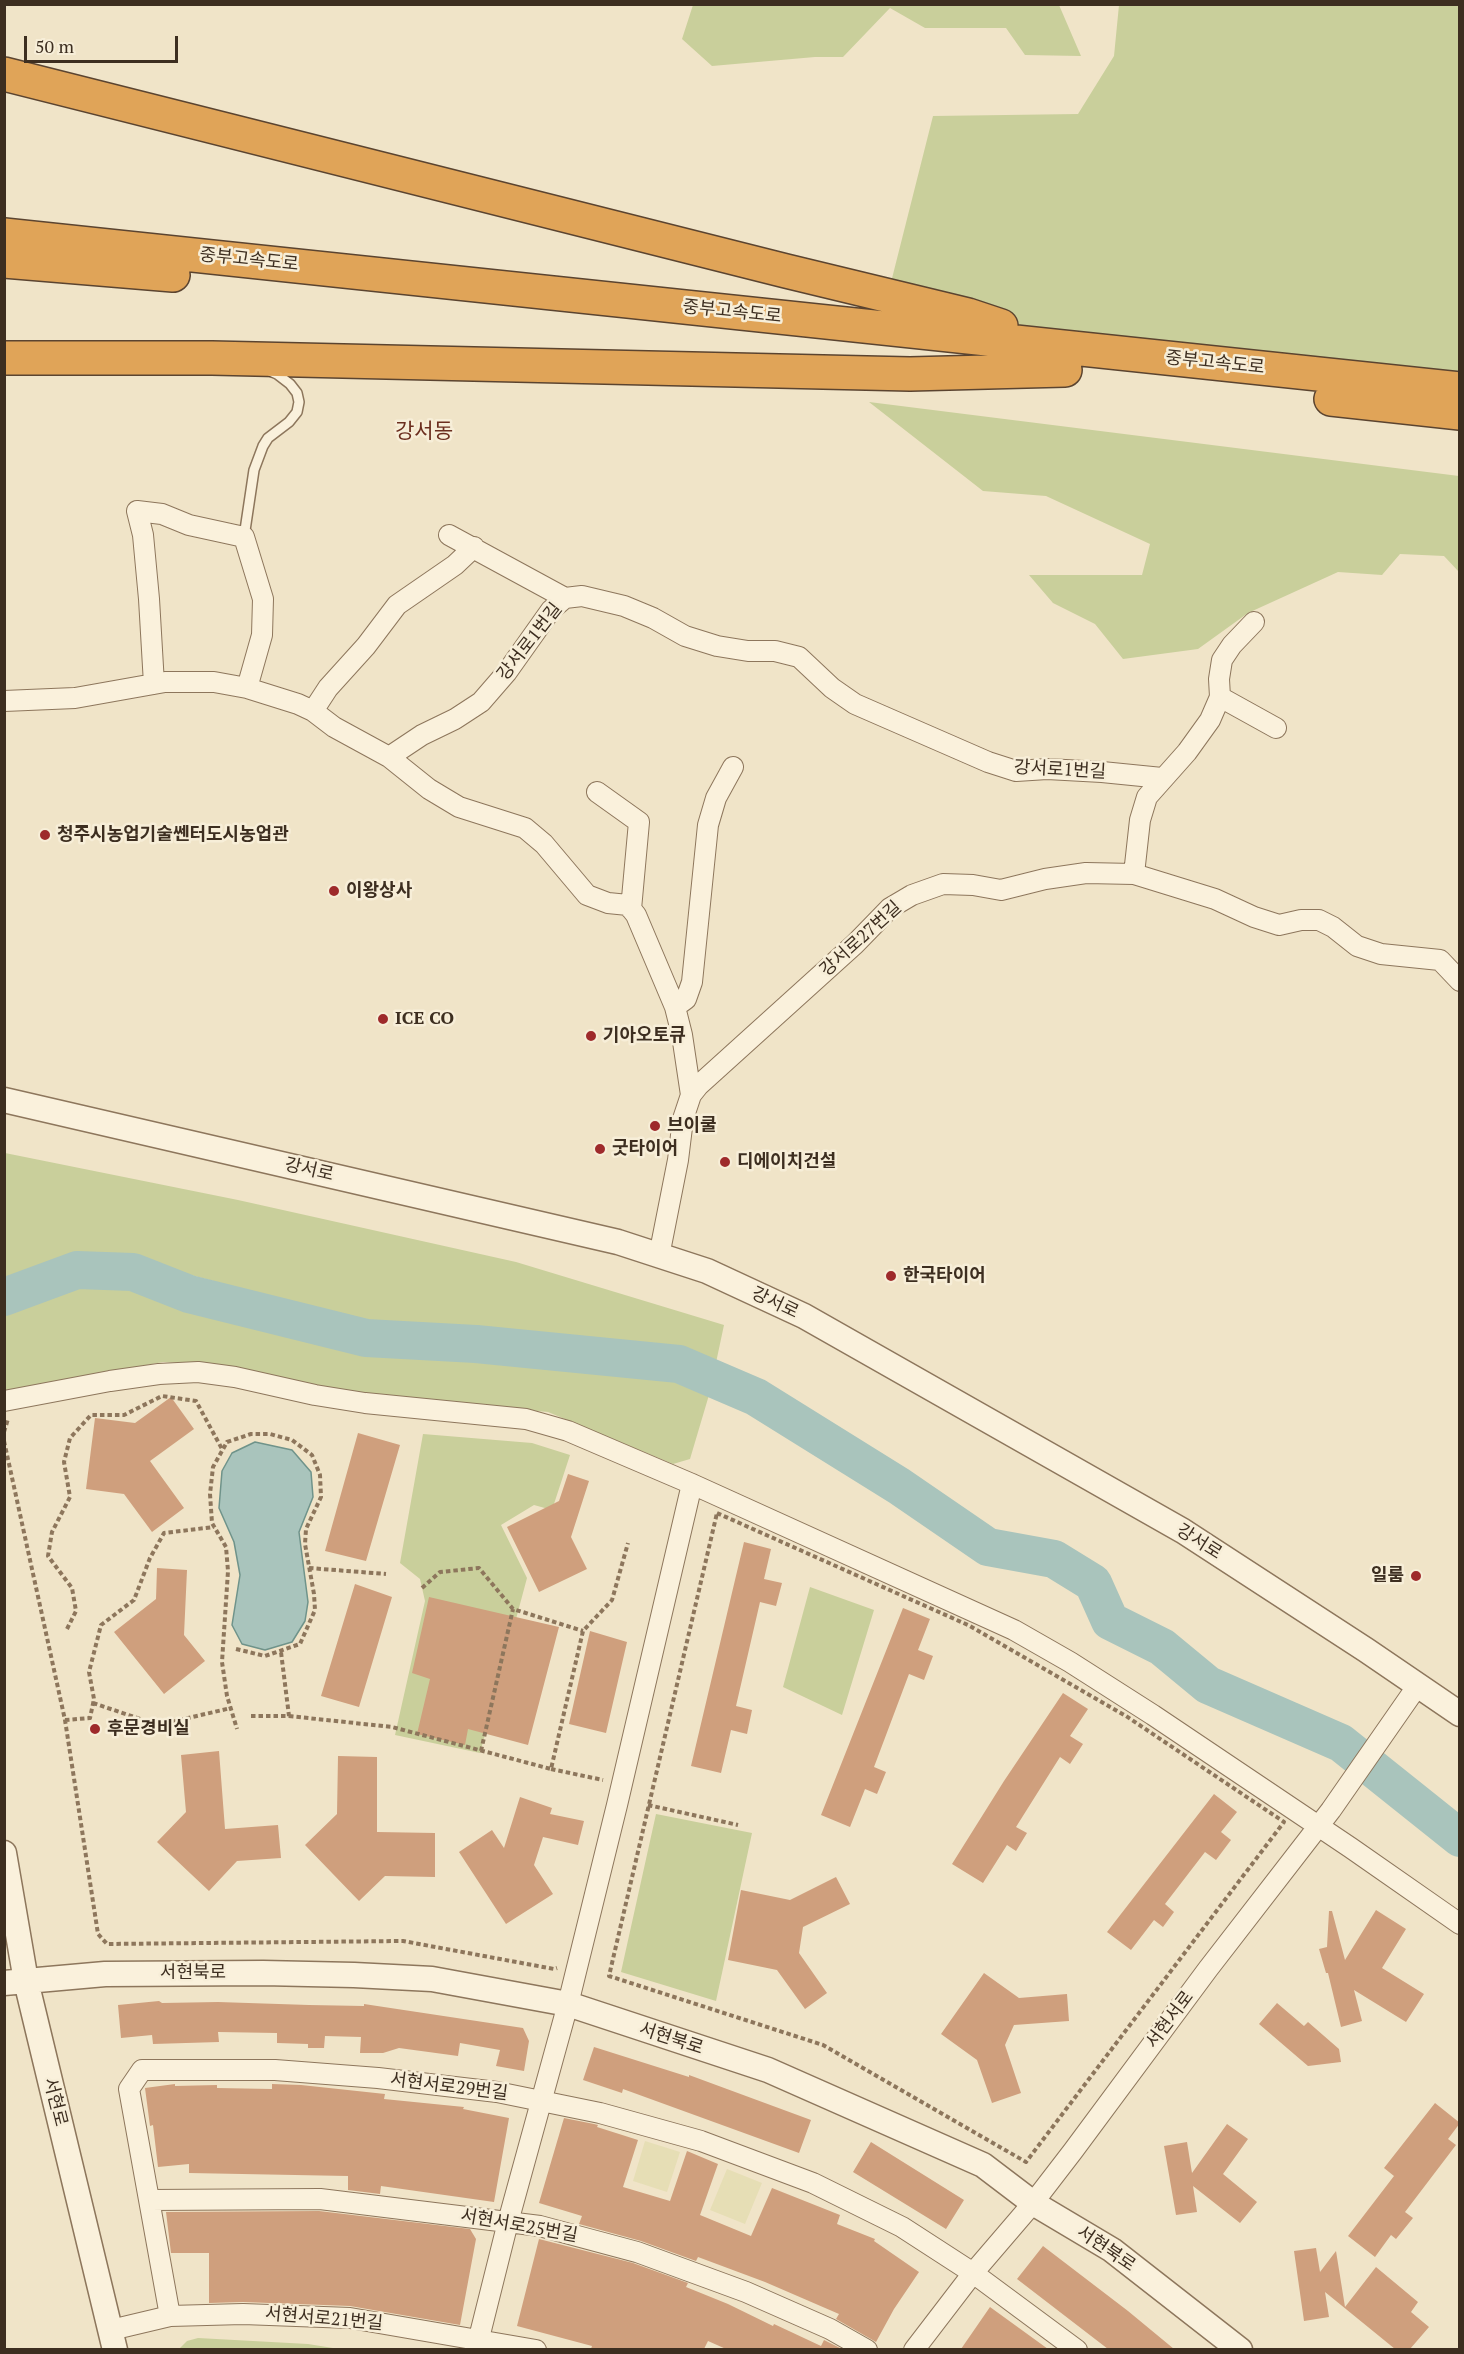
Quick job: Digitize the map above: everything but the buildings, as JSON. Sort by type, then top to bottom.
[{"type":"highway","points":[[4,74],[968,315],[1067,359]]},
{"type":"highway","name":"중부고속도로","points":[[4,235],[1067,359],[1460,413]]},
{"type":"highway","name":"중부고속도로","points":[[4,261],[1067,359],[1460,389]]},
{"type":"highway","points":[[4,358],[212,358],[910,374],[1067,359]]},
{"type":"street","points":[[154,684],[143,535],[137,511],[162,514],[189,525],[244,537],[263,599],[262,635],[247,688]]},
{"type":"street","points":[[449,535],[565,598]]},
{"type":"street","points":[[313,711],[328,688],[366,646],[397,605],[455,565],[474,547]]},
{"type":"street","name":"강서로1번길","points":[[389,758],[422,735],[455,719],[481,702],[507,672],[551,610],[565,598],[582,596],[624,606],[653,618],[685,636],[717,646],[748,651],[775,651],[799,657],[832,688],[855,704],[988,762],[1016,771],[1047,769],[1162,778]]},
{"type":"street","points":[[1134,874],[1140,820],[1147,797],[1187,753],[1210,720],[1220,697],[1219,679],[1222,660],[1232,645],[1254,622]]},
{"type":"street","points":[[4,701],[75,698],[165,682],[214,682],[247,688],[313,711],[334,727],[389,758],[429,789],[459,807],[525,828],[544,844],[587,895],[608,903],[628,905],[636,915],[675,1007],[682,1035],[691,1095]]},
{"type":"street","points":[[1220,697],[1276,728]]},
{"type":"street","points":[[675,1007],[686,999],[692,982],[708,825],[716,798],[733,767]]},
{"type":"street","points":[[597,792],[639,822],[631,909]]},
{"type":"street","name":"강서로27번길","points":[[659,1256],[678,1160],[683,1119],[691,1095],[699,1085],[855,944],[890,908],[912,895],[943,884],[973,885],[1001,890],[1086,873],[1134,874],[1215,899],[1254,917],[1279,925],[1301,920],[1319,920],[1334,927],[1357,946],[1381,954],[1440,960],[1460,981]]},
{"type":"street","name":"강서로","points":[[4,1100],[618,1242],[707,1271],[804,1316],[1183,1531],[1460,1714]]},
{"type":"street","points":[[7,1410],[110,1381],[159,1374],[198,1372],[235,1377],[364,1403],[526,1419],[568,1431],[692,1484],[1014,1630],[1098,1679],[1460,1923]]},
{"type":"street","points":[[479,2338],[508,2222],[568,2004],[692,1484]]},
{"type":"street","name":"서현서로","points":[[914,2349],[973,2273],[1033,2203],[1215,1959],[1331,1810],[1418,1685]]},
{"type":"street","name":"서현로","points":[[4,1853],[15,1982],[113,2339]]},
{"type":"street","name":"서현북로","points":[[15,1982],[105,1974],[263,1973],[365,1976],[432,1979],[568,2004],[768,2070],[983,2165],[1033,2203],[1112,2250],[1240,2349]]},
{"type":"street","name":"서현서로29번길","points":[[170,2316],[129,2089],[142,2070],[275,2070],[497,2092],[600,2113],[701,2141],[813,2183],[902,2226],[973,2273],[1077,2349]]},
{"type":"street","name":"서현서로25번길","points":[[149,2200],[320,2199],[508,2222],[562,2231],[637,2252],[746,2292],[830,2329],[867,2349]]},
{"type":"street","name":"서현서로21번길","points":[[113,2339],[170,2316],[243,2313],[350,2318],[536,2349]]},
{"type":"lane","points":[[212,358],[246,362],[277,374],[290,384],[297,393],[299,402],[297,412],[290,422],[268,438],[263,446],[254,471],[244,537]]},
{"type":"path","points":[[67,1629],[76,1611],[72,1588],[48,1556],[52,1532],[69,1497],[64,1462],[70,1438],[92,1415],[124,1415],[162,1396],[196,1401],[223,1450]]},
{"type":"path","points":[[4,1432],[7,1410]]},
{"type":"path","points":[[236,1649],[265,1656],[300,1644],[315,1610],[306,1529],[321,1497],[320,1475],[312,1455],[292,1440],[270,1434],[251,1434],[227,1442],[213,1467],[210,1494],[214,1527],[226,1546],[228,1571],[222,1662],[237,1729]]},
{"type":"path","points":[[4,1441],[65,1720],[98,1934],[106,1944],[403,1941],[554,1969],[560,1966]]},
{"type":"path","points":[[717,1513],[968,1625],[1126,1716],[1284,1822],[1026,2162],[823,2045],[609,1976],[648,1805],[717,1513]]},
{"type":"path","points":[[65,1720],[90,1718],[93,1703],[89,1672],[101,1625],[134,1600],[150,1558],[164,1533],[214,1527]]},
{"type":"path","points":[[551,1769],[583,1631],[612,1600],[628,1543]]},
{"type":"path","points":[[309,1568],[386,1574]]},
{"type":"path","points":[[422,1588],[440,1572],[479,1568],[513,1610],[583,1631]]},
{"type":"path","points":[[481,1751],[513,1610]]},
{"type":"path","points":[[280,1652],[290,1716]]},
{"type":"path","points":[[93,1703],[158,1725],[231,1708]]},
{"type":"path","points":[[251,1716],[290,1716],[392,1727],[604,1781],[607,1769]]},
{"type":"path","points":[[648,1805],[738,1826]]},
{"type":"shaded area","points":[[645,2141],[680,2152],[667,2192],[633,2181]]},
{"type":"shaded area","points":[[727,2169],[762,2183],[745,2224],[710,2210]]},
{"type":"green space","points":[[693,5],[1059,5],[1081,56],[1025,55],[1006,28],[925,28],[890,8],[843,57],[815,57],[712,66],[682,39]]},
{"type":"green space","points":[[1119,5],[1459,5],[1459,377],[883,314],[933,116],[1078,114],[1114,56]]},
{"type":"green space","points":[[869,402],[1459,476],[1459,572],[1444,556],[1400,554],[1382,575],[1338,572],[1248,613],[1198,649],[1123,659],[1095,624],[1053,603],[1029,575],[1142,575],[1150,544],[1046,496],[983,491]]},
{"type":"green space","points":[[5,1153],[238,1200],[516,1262],[724,1325],[714,1372],[675,1355],[374,1324],[142,1262],[70,1258],[5,1285]]},
{"type":"green space","points":[[106,1278],[150,1293],[365,1353],[537,1362],[654,1373],[709,1395],[690,1459],[673,1464],[548,1412],[368,1396],[228,1366],[163,1362],[5,1391],[5,1305],[39,1292]]},
{"type":"green space","points":[[423,1434],[532,1443],[570,1455],[552,1510],[534,1505],[501,1525],[527,1578],[480,1753],[395,1735],[425,1601],[420,1579],[400,1563]]},
{"type":"green space","points":[[810,1587],[874,1610],[842,1715],[783,1687]]},
{"type":"green space","points":[[656,1814],[752,1833],[716,2001],[621,1972]]},
{"type":"green space","points":[[198,2338],[308,2344],[339,2349],[179,2349],[187,2341]]},
{"type":"water","points":[[255,1442],[292,1450],[311,1472],[313,1497],[299,1532],[308,1602],[305,1621],[292,1642],[265,1650],[242,1644],[232,1625],[240,1575],[234,1542],[219,1508],[222,1471],[232,1453]]},
{"type":"waterway","points":[[4,1297],[77,1270],[133,1272],[189,1294],[366,1338],[476,1344],[679,1364],[756,1397],[899,1486],[988,1547],[1054,1559],[1093,1583],[1110,1621],[1162,1647],[1208,1685],[1341,1743],[1460,1838]]},
{"type":"place","name":"청주시농업기술쎈터도시농업관","points":[[45,835]]},
{"type":"place","name":"이왕상사","points":[[334,891]]},
{"type":"place","name":"ICE CO","points":[[383,1019]]},
{"type":"place","name":"기아오토큐","points":[[591,1036]]},
{"type":"place","name":"브이쿨","points":[[655,1126]]},
{"type":"place","name":"굿타이어","points":[[600,1149]]},
{"type":"place","name":"디에이치건설","points":[[725,1162]]},
{"type":"place","name":"한국타이어","points":[[891,1276]]},
{"type":"place","name":"일룸","points":[[1416,1576]]},
{"type":"place","name":"후문경비실","points":[[95,1729]]},
{"type":"district","name":"강서동","points":[[424,432]]}]
